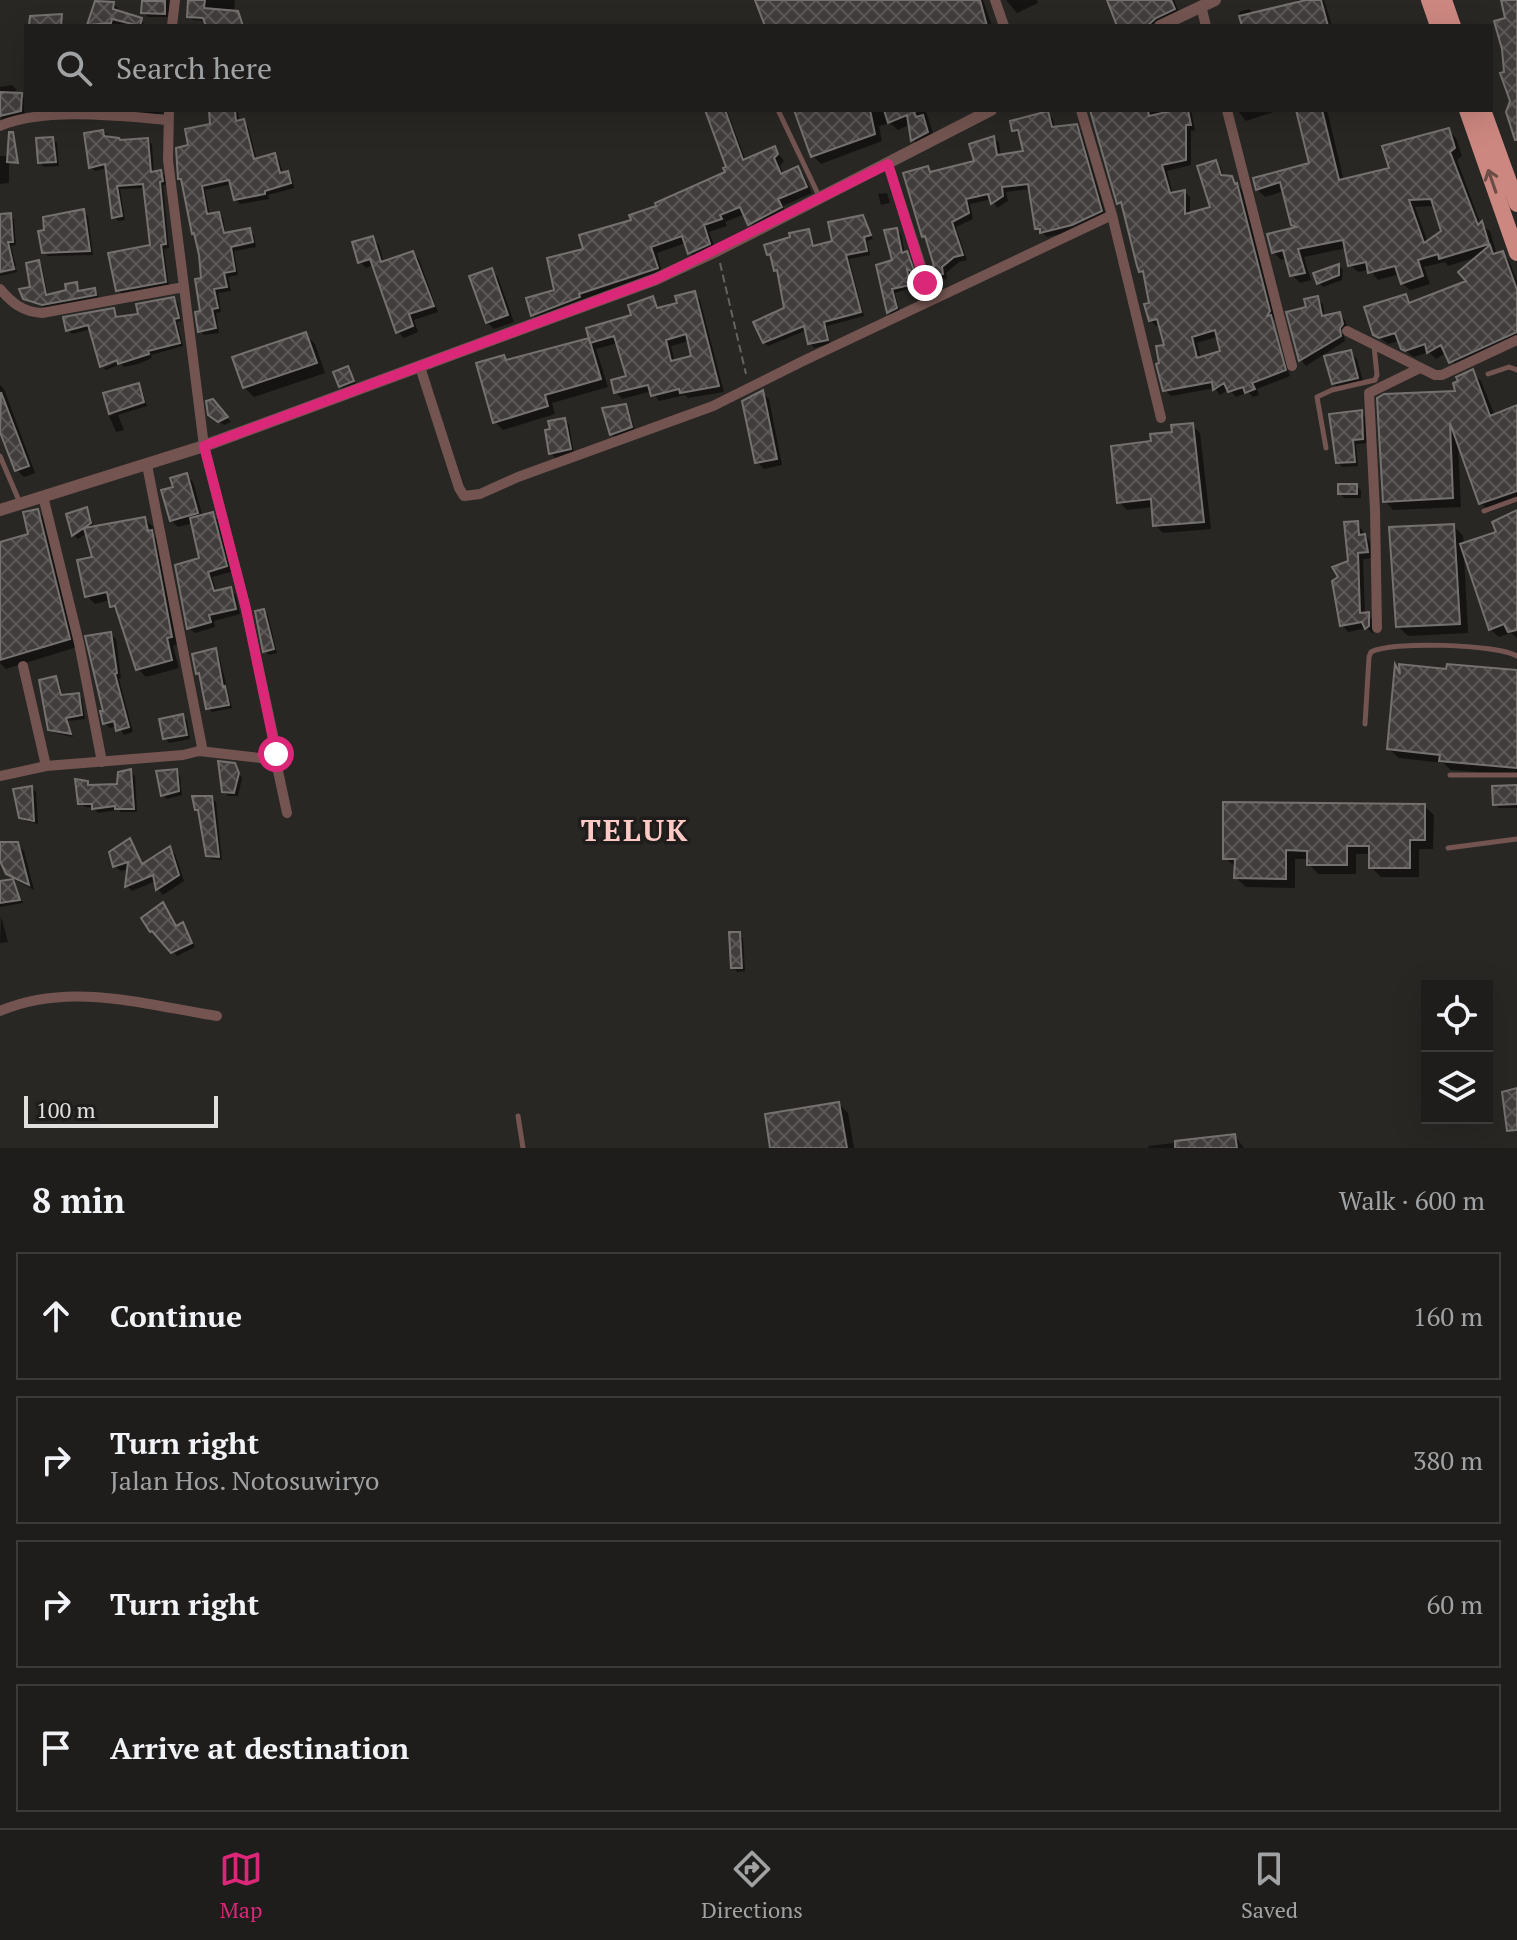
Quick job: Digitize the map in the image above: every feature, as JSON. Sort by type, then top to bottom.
[{"type":"highway","points":[[1429,0],[1437,24]]},
{"type":"highway","points":[[1444,0],[1452,24]]},
{"type":"highway","points":[[1468,112],[1517,253]]},
{"type":"highway","points":[[1484,112],[1517,204]]},
{"type":"street","points":[[172,24],[175,0]]},
{"type":"street","points":[[995,0],[1003,24]]},
{"type":"street","points":[[1164,24],[1215,0]]},
{"type":"street","points":[[1201,6],[1206,24]]},
{"type":"street","points":[[0,510],[204,446],[656,279],[987,112]]},
{"type":"street","points":[[1082,112],[1112,215],[1161,418]]},
{"type":"street","points":[[1228,112],[1292,366]]},
{"type":"street","points":[[0,126],[25,114],[168,115],[168,160],[204,446],[246,609],[287,813]]},
{"type":"street","points":[[888,164],[932,300]]},
{"type":"street","points":[[420,367],[459,488],[464,496],[480,494],[518,477],[713,406],[1112,215]]},
{"type":"street","points":[[0,289],[15,304],[28,311],[42,313],[184,287]]},
{"type":"street","points":[[1347,331],[1435,375],[1442,375],[1517,340]]},
{"type":"street","points":[[1377,628],[1369,393],[1420,368]]},
{"type":"street","points":[[147,465],[202,739],[199,751]]},
{"type":"street","points":[[43,496],[79,643],[102,762]]},
{"type":"street","points":[[23,666],[46,766]]},
{"type":"street","points":[[0,776],[46,766],[183,755],[199,751],[269,759],[275,757]]},
{"type":"street","points":[[0,1011],[50,996],[84,995],[217,1016]]},
{"type":"lane","points":[[779,112],[820,197]]},
{"type":"lane","points":[[1326,448],[1317,397],[1332,390],[1375,380],[1374,346]]},
{"type":"lane","points":[[1488,374],[1509,367],[1517,370]]},
{"type":"lane","points":[[0,456],[20,503]]},
{"type":"lane","points":[[1484,511],[1517,499]]},
{"type":"lane","points":[[1365,724],[1369,657],[1376,649],[1404,645],[1470,648],[1508,651],[1517,656]]},
{"type":"lane","points":[[1450,775],[1517,775]]},
{"type":"lane","points":[[1448,848],[1517,839]]},
{"type":"lane","points":[[518,1116],[523,1148]]},
{"type":"path","points":[[718,250],[749,388]]},
{"type":"building","points":[[188,0],[205,0],[204,8],[238,11],[242,24],[205,24],[203,18],[187,17]]},
{"type":"building","points":[[755,0],[980,0],[986,24],[764,24]]},
{"type":"building","points":[[1107,0],[1171,0],[1175,9],[1149,24],[1116,24]]},
{"type":"building","points":[[1306,0],[1321,0],[1327,24],[1241,24],[1239,16]]},
{"type":"building","points":[[1501,0],[1517,0],[1517,140],[1506,112],[1510,101],[1500,73],[1504,72],[1502,49],[1494,21],[1505,18]]},
{"type":"building","points":[[95,1],[114,2],[113,9],[142,18],[140,24],[112,19],[111,23],[87,24]]},
{"type":"building","points":[[142,1],[165,1],[165,14],[141,13]]},
{"type":"building","points":[[62,14],[61,24],[29,24],[30,16]]},
{"type":"building","points":[[0,92],[22,93],[21,111],[0,116]]},
{"type":"building","points":[[209,112],[235,112],[236,121],[244,119],[254,159],[275,153],[280,173],[288,171],[291,183],[265,191],[265,194],[234,200],[229,180],[202,186],[207,214],[219,212],[224,233],[250,228],[253,242],[231,247],[235,271],[224,273],[227,287],[214,289],[218,308],[212,309],[216,328],[198,332],[195,312],[200,311],[195,279],[201,278],[199,255],[181,179],[178,179],[176,148],[188,145],[185,129],[210,124]]},
{"type":"building","points":[[706,112],[726,112],[743,160],[775,146],[778,154],[774,158],[781,174],[798,166],[807,187],[778,199],[782,207],[748,225],[740,207],[720,215],[722,219],[704,225],[710,244],[688,254],[682,236],[651,247],[658,268],[579,294],[580,297],[531,316],[526,298],[554,290],[547,258],[583,249],[579,235],[631,220],[629,215],[656,206],[655,203],[725,172],[723,168],[726,167]]},
{"type":"building","points":[[795,112],[870,112],[875,134],[811,157]]},
{"type":"building","points":[[885,112],[914,112],[916,117],[923,115],[928,132],[911,141],[907,115],[888,123]]},
{"type":"building","points":[[1048,112],[1052,127],[1077,124],[1102,211],[1072,225],[1040,233],[1040,229],[1035,229],[1028,184],[1002,187],[1003,196],[991,204],[988,194],[966,199],[969,213],[952,222],[963,255],[954,257],[942,267],[943,274],[933,276],[930,267],[934,266],[903,173],[928,166],[930,172],[974,161],[969,144],[994,136],[997,155],[1023,151],[1018,130],[1012,131],[1010,121]]},
{"type":"building","points":[[1091,112],[1148,112],[1149,116],[1188,112],[1191,125],[1186,125],[1186,160],[1162,165],[1170,193],[1185,190],[1185,214],[1210,207],[1197,166],[1216,160],[1221,175],[1232,176],[1237,183],[1270,311],[1267,316],[1271,315],[1286,370],[1252,383],[1255,389],[1245,393],[1243,387],[1228,392],[1224,383],[1213,390],[1212,382],[1163,391],[1156,364],[1159,363],[1156,346],[1164,345],[1157,319],[1149,321],[1144,304],[1149,303],[1143,271],[1139,272],[1137,266],[1121,202],[1117,204]],"holes":[[[1215,330],[1220,351],[1197,358],[1192,337]]]},
{"type":"building","points":[[1296,112],[1322,112],[1339,180],[1389,168],[1382,146],[1449,128],[1455,148],[1450,152],[1478,225],[1482,221],[1489,244],[1439,259],[1438,254],[1418,260],[1423,276],[1401,284],[1395,266],[1368,273],[1366,262],[1348,266],[1343,240],[1298,249],[1305,273],[1290,276],[1283,250],[1272,253],[1267,234],[1296,227],[1291,225],[1280,182],[1256,190],[1253,178],[1309,163]],"holes":[[[1431,199],[1441,231],[1424,243],[1409,200]]]},
{"type":"building","points":[[103,130],[104,136],[120,140],[148,138],[151,172],[161,170],[163,181],[160,182],[166,244],[161,245],[166,282],[116,291],[108,253],[150,245],[143,184],[117,186],[122,216],[112,218],[105,164],[89,168],[84,133]]},
{"type":"building","points":[[9,132],[13,132],[18,163],[7,162]]},
{"type":"building","points":[[53,137],[56,162],[38,163],[36,138]]},
{"type":"building","points":[[84,209],[90,251],[42,253],[38,231],[44,230],[43,217]]},
{"type":"building","points":[[11,213],[13,242],[8,242],[14,269],[0,272],[0,214]]},
{"type":"building","points":[[863,215],[871,235],[864,237],[867,251],[846,255],[861,312],[824,322],[828,340],[808,344],[804,326],[763,343],[753,322],[784,308],[777,270],[774,271],[764,245],[790,237],[789,233],[809,229],[813,246],[832,241],[828,222]]},
{"type":"building","points":[[897,228],[902,253],[907,251],[915,273],[907,269],[910,285],[892,289],[897,308],[887,313],[876,265],[892,260],[884,230]]},
{"type":"building","points":[[373,236],[381,262],[413,251],[434,306],[409,314],[413,326],[396,333],[370,259],[358,263],[352,242]]},
{"type":"building","points":[[1490,245],[1493,254],[1503,251],[1517,290],[1517,332],[1449,363],[1441,345],[1427,353],[1425,344],[1405,351],[1401,349],[1395,333],[1379,338],[1373,335],[1364,307],[1406,294],[1409,303],[1466,281],[1458,272]]},
{"type":"building","points":[[39,260],[46,295],[66,290],[65,284],[77,282],[78,291],[95,288],[96,295],[42,305],[23,299],[19,289],[30,287],[26,263]]},
{"type":"building","points":[[1339,264],[1339,275],[1317,284],[1313,273]]},
{"type":"building","points":[[492,268],[508,315],[486,323],[469,276]]},
{"type":"building","points":[[695,291],[719,386],[680,393],[679,389],[651,396],[648,385],[614,393],[611,380],[626,376],[614,336],[590,343],[586,328],[631,315],[628,305],[653,296],[657,308],[677,303],[675,296]],"holes":[[[686,334],[691,356],[671,361],[666,340]]]},
{"type":"building","points":[[1318,296],[1322,316],[1340,312],[1343,324],[1341,336],[1299,361],[1286,312],[1306,307],[1304,299]]},
{"type":"building","points":[[174,297],[179,318],[174,319],[180,343],[148,351],[149,354],[118,364],[117,360],[100,367],[88,325],[66,331],[63,317],[114,308],[116,317],[138,314],[136,304]]},
{"type":"building","points":[[306,332],[317,363],[243,388],[232,357]]},
{"type":"building","points":[[589,338],[601,379],[545,395],[548,406],[493,423],[476,363],[504,355],[506,360]]},
{"type":"building","points":[[1351,350],[1358,378],[1332,384],[1324,356]]},
{"type":"building","points":[[348,366],[354,381],[339,387],[333,372]]},
{"type":"building","points":[[1473,369],[1490,416],[1517,405],[1517,491],[1479,504],[1450,423],[1453,498],[1383,502],[1377,398],[1384,394],[1455,391],[1453,383],[1458,381],[1456,377]]},
{"type":"building","points":[[139,383],[144,402],[109,414],[103,393]]},
{"type":"building","points":[[763,390],[777,459],[755,463],[742,401]]},
{"type":"building","points":[[1,392],[29,466],[15,471],[0,432]]},
{"type":"building","points":[[213,399],[228,417],[218,422],[208,415],[206,401]]},
{"type":"building","points":[[626,404],[632,427],[610,435],[602,408]]},
{"type":"building","points":[[1362,410],[1363,439],[1353,440],[1355,462],[1336,463],[1329,414]]},
{"type":"building","points":[[565,418],[571,449],[549,454],[545,430],[550,429],[548,421]]},
{"type":"building","points":[[1193,423],[1204,522],[1153,526],[1151,499],[1117,503],[1111,446],[1151,441],[1150,434],[1172,432],[1171,425]]},
{"type":"building","points":[[187,473],[198,513],[170,521],[161,490],[173,487],[170,478]]},
{"type":"building","points":[[1338,484],[1357,484],[1357,494],[1338,494]]},
{"type":"building","points":[[87,507],[91,523],[72,536],[66,514]]},
{"type":"building","points":[[38,509],[70,639],[0,660],[0,542],[28,534],[23,512]]},
{"type":"building","points":[[1517,510],[1517,630],[1508,632],[1504,624],[1489,630],[1460,544],[1496,532],[1492,522]]},
{"type":"building","points":[[213,512],[227,566],[208,572],[214,591],[231,587],[236,609],[209,615],[211,622],[187,629],[175,565],[199,558],[190,518]]},
{"type":"building","points":[[145,517],[148,531],[152,530],[172,637],[167,638],[172,660],[136,670],[115,606],[110,607],[107,592],[85,597],[77,560],[92,557],[84,528]]},
{"type":"building","points":[[1358,521],[1359,535],[1365,534],[1368,552],[1358,553],[1360,613],[1369,612],[1369,626],[1365,629],[1362,622],[1340,626],[1332,581],[1338,577],[1332,567],[1348,561],[1344,522]]},
{"type":"building","points":[[1454,524],[1460,624],[1396,627],[1389,527]]},
{"type":"building","points":[[264,609],[274,649],[263,652],[255,611]]},
{"type":"building","points":[[111,632],[115,674],[129,727],[116,731],[114,721],[103,724],[100,711],[103,711],[85,636]]},
{"type":"building","points":[[216,648],[229,705],[206,709],[192,654]]},
{"type":"building","points":[[1395,664],[1400,674],[1399,664],[1446,669],[1447,664],[1517,670],[1517,768],[1439,761],[1440,755],[1387,749]]},
{"type":"building","points":[[56,676],[61,695],[79,693],[82,715],[66,718],[71,734],[48,730],[39,680]]},
{"type":"building","points":[[183,714],[187,735],[163,739],[159,719]]},
{"type":"building","points":[[218,761],[235,763],[239,773],[234,793],[222,792]]},
{"type":"building","points":[[131,769],[134,809],[115,809],[115,806],[92,809],[92,804],[78,804],[75,779],[88,781],[88,785],[117,784],[118,772]]},
{"type":"building","points":[[177,769],[179,791],[161,796],[156,771]]},
{"type":"building","points":[[1517,785],[1517,804],[1493,805],[1492,786]]},
{"type":"building","points":[[32,786],[34,821],[19,818],[13,789]]},
{"type":"building","points":[[192,796],[212,796],[219,857],[206,856],[198,810],[195,810]]},
{"type":"building","points":[[1223,802],[1425,804],[1425,840],[1410,840],[1410,868],[1369,868],[1369,846],[1347,846],[1347,865],[1307,865],[1307,851],[1286,850],[1286,879],[1234,878],[1235,859],[1223,859]]},
{"type":"building","points":[[130,838],[142,864],[170,846],[179,875],[156,890],[153,875],[125,887],[128,862],[113,867],[109,852]]},
{"type":"building","points":[[0,842],[18,842],[29,885],[6,874],[0,861]]},
{"type":"building","points":[[13,879],[20,900],[0,903],[0,881]]},
{"type":"building","points":[[163,902],[176,926],[183,922],[192,943],[171,953],[141,918]]},
{"type":"building","points":[[729,932],[740,932],[742,968],[731,968]]},
{"type":"building","points":[[1517,1088],[1517,1130],[1507,1131],[1502,1092]]},
{"type":"building","points":[[839,1102],[847,1148],[770,1148],[765,1114]]},
{"type":"building","points":[[1235,1134],[1237,1148],[1175,1148],[1175,1141]]},
{"type":"district","name":"TELUK","points":[[635,830]]},
{"type":"route","points":[[276,754],[246,609],[204,446],[656,279],[888,164],[925,283]]}]
